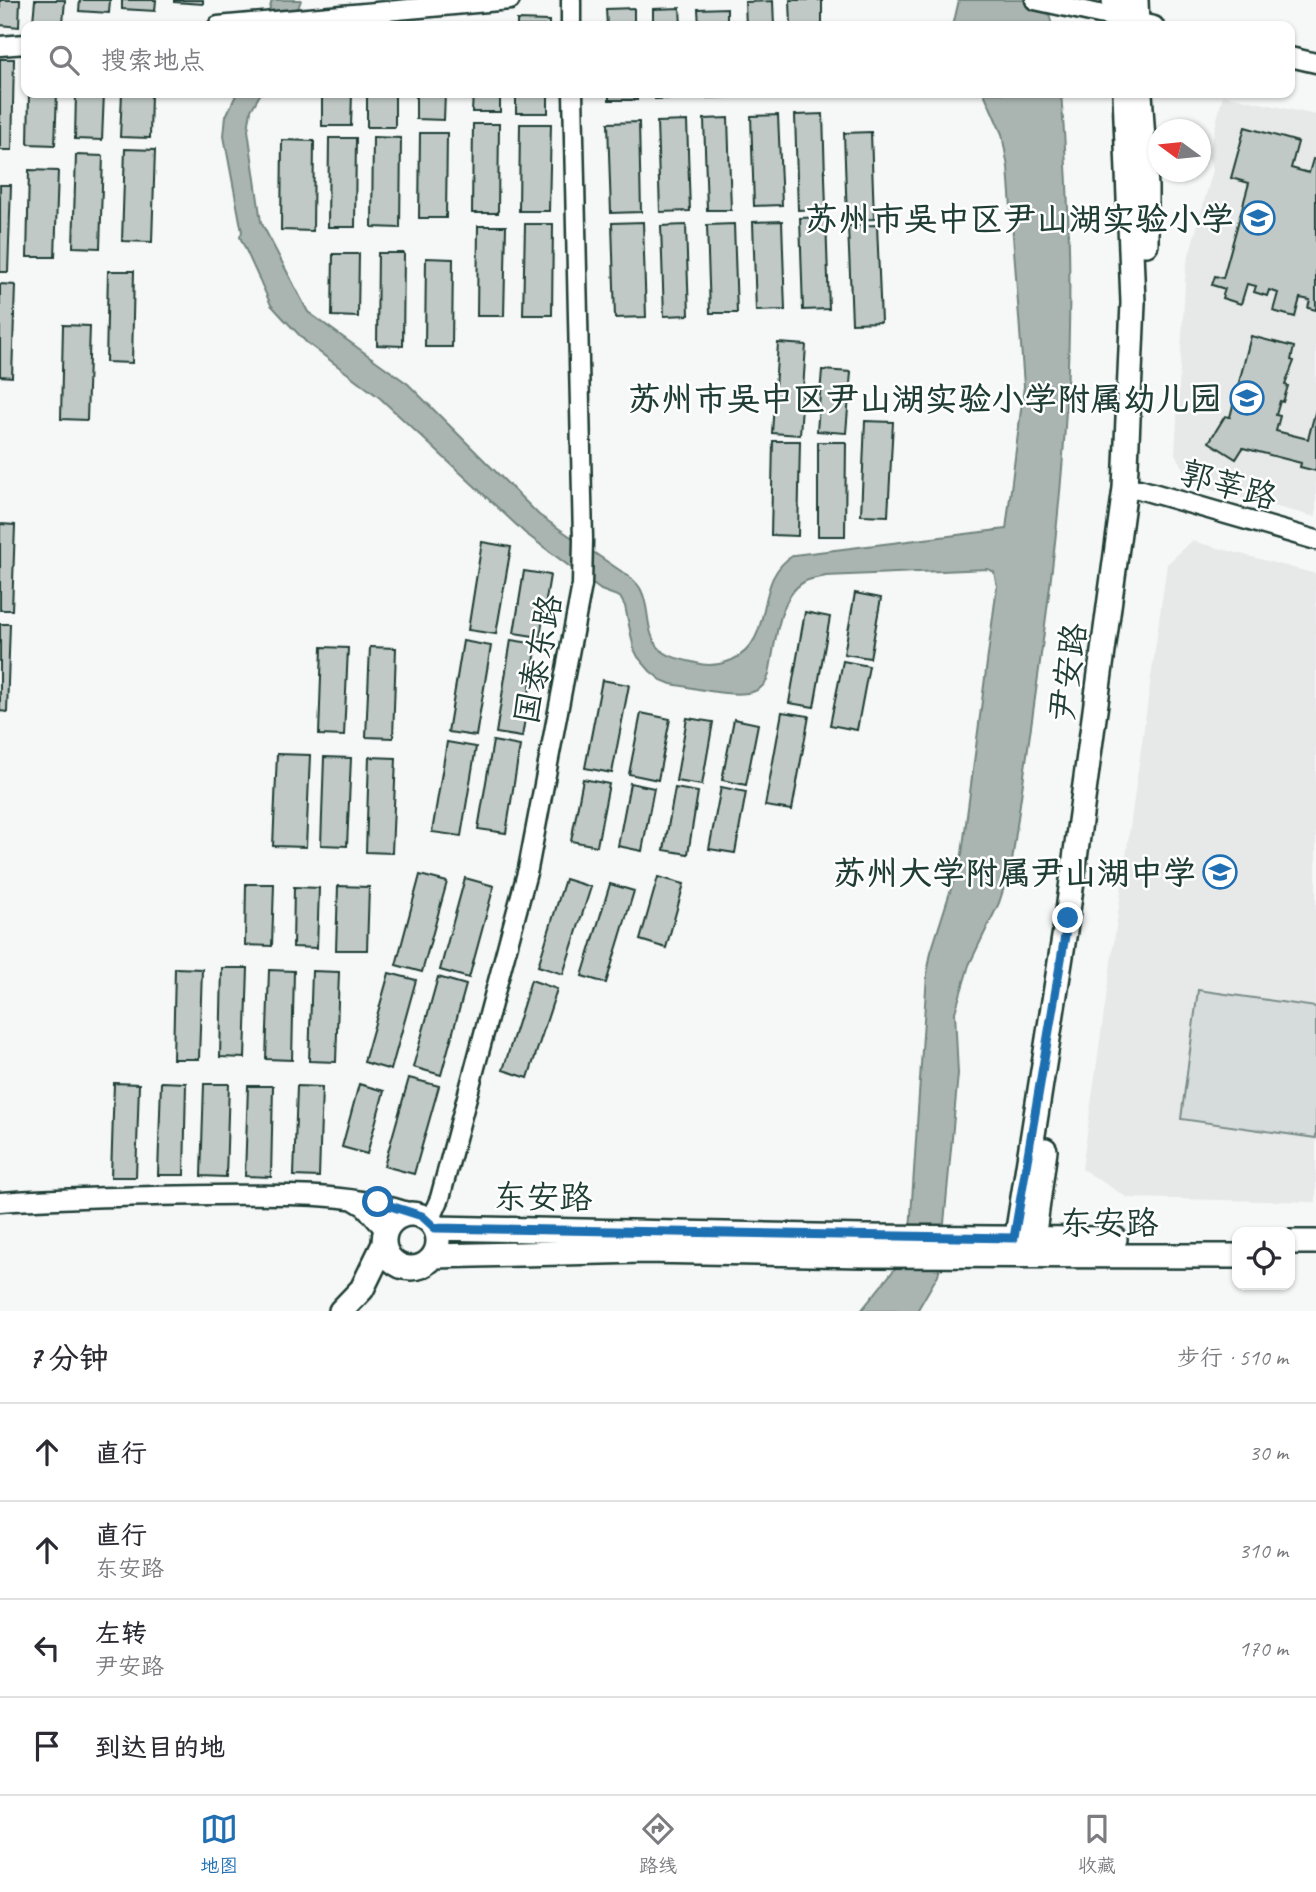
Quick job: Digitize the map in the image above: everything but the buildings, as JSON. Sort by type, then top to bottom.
[{"type":"main road","name":"尹安路","points":[[1125,98],[1133,303],[1132,488]]},
{"type":"main road","name":"尹安路","points":[[1023,1246],[1079,925],[1132,488],[1146,302],[1146,187],[1140,98]]},
{"type":"main road","points":[[341,1311],[362,1289],[395,1219],[426,1221],[438,1238],[434,1256],[421,1266],[405,1268],[362,1289]]},
{"type":"main road","name":"东安路","points":[[426,1221],[864,1246]]},
{"type":"main road","points":[[385,1237],[391,1259],[405,1268]]},
{"type":"main road","name":"东安路","points":[[434,1256],[1232,1241]]},
{"type":"main road","points":[[1295,1242],[1316,1242]]},
{"type":"main road","name":"东安路","points":[[1023,1246],[1232,1256]]},
{"type":"main road","points":[[1295,1256],[1316,1256]]},
{"type":"street","points":[[274,21],[510,0]]},
{"type":"street","points":[[571,0],[571,21]]},
{"type":"street","points":[[1035,0],[1128,13]]},
{"type":"street","points":[[0,46],[21,44]]},
{"type":"street","points":[[1295,58],[1316,63]]},
{"type":"street","name":"国泰东路","points":[[426,1221],[440,1198],[527,869],[582,585],[573,98]]},
{"type":"street","name":"郭莘路","points":[[1132,488],[1316,540]]},
{"type":"street","points":[[0,1202],[86,1196],[280,1195],[378,1202],[426,1221]]},
{"type":"street","points":[[352,1200],[365,1207],[385,1237]]},
{"type":"shaded area","points":[[272,0],[301,0],[294,21],[266,21]]},
{"type":"shaded area","points":[[959,0],[1046,0],[1051,21],[954,21]]},
{"type":"shaded area","points":[[235,98],[258,98],[251,110],[248,130],[261,222],[308,312],[408,384],[539,515],[631,578],[644,597],[652,637],[661,650],[678,658],[710,665],[732,660],[746,650],[755,638],[773,579],[781,566],[794,555],[1006,529],[1024,386],[1008,167],[1002,134],[986,98],[1061,98],[1068,211],[1069,331],[1062,467],[1051,580],[1012,862],[999,903],[969,965],[955,1012],[958,1074],[940,1266],[938,1275],[917,1311],[861,1311],[897,1266],[910,1231],[927,974],[931,952],[962,854],[997,586],[994,572],[988,569],[826,576],[809,580],[795,589],[788,598],[779,623],[768,677],[760,688],[737,694],[671,684],[661,680],[650,671],[634,649],[625,606],[620,597],[601,590],[525,533],[380,398],[306,342],[271,305],[240,237],[242,232],[224,136],[226,116]]},
{"type":"shaded area","points":[[1222,98],[1237,98],[1316,115],[1316,517],[1195,486],[1175,454],[1186,266],[1213,170],[1211,144]]},
{"type":"shaded area","name":"苏州大学附属尹山湖中学","points":[[1192,541],[1316,574],[1316,1202],[1128,1198],[1082,1169],[1167,564]]},
{"type":"shaded area","points":[[1198,990],[1316,1007],[1316,1138],[1181,1119]]},
{"type":"place","name":"苏州市吴中区尹山湖实验小学","points":[[1258,218]]},
{"type":"place","name":"苏州市吴中区尹山湖实验小学附属幼儿园","points":[[1247,398]]},
{"type":"place","name":"苏州大学附属尹山湖中学","points":[[1220,872]]},
{"type":"route","points":[[378,1202],[422,1216],[435,1228],[1014,1238],[1068,918]]}]
